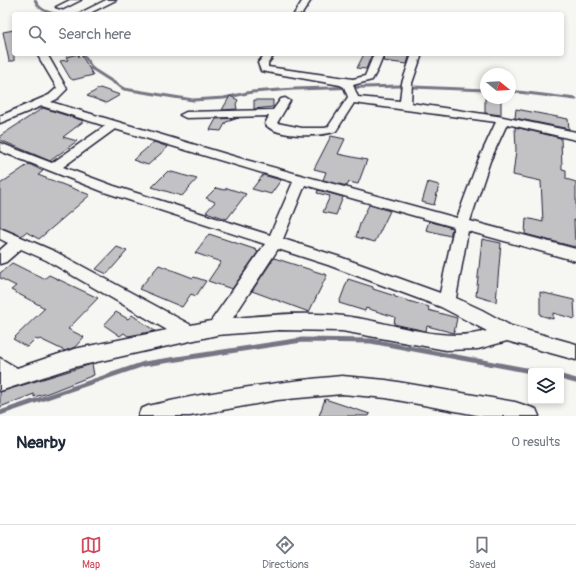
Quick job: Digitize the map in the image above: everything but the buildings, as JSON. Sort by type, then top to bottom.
[{"type":"street","points":[[60,8],[77,0]]},
{"type":"street","points":[[86,12],[112,0]]},
{"type":"street","points":[[299,12],[307,0]]},
{"type":"street","points":[[0,120],[56,96],[62,89],[43,56]]},
{"type":"street","points":[[268,56],[263,63],[264,69],[268,71],[405,105],[503,120],[576,136]]},
{"type":"street","points":[[286,101],[276,113],[271,123],[273,125],[324,132],[332,128],[348,101],[349,90],[358,83],[366,80],[372,73],[378,56]]},
{"type":"street","points":[[405,105],[407,83],[416,56]]},
{"type":"street","points":[[42,102],[113,125],[300,179],[576,255]]},
{"type":"street","points":[[186,115],[276,113]]},
{"type":"street","points":[[447,302],[462,224],[484,161],[503,120]]},
{"type":"street","points":[[53,168],[113,125]]},
{"type":"street","points":[[0,146],[109,189],[334,261],[447,302],[476,315],[507,333],[576,352]]},
{"type":"street","points":[[217,327],[274,243],[300,179]]},
{"type":"street","points":[[0,233],[51,256],[189,333]]},
{"type":"street","points":[[0,258],[20,242]]},
{"type":"street","points":[[5,376],[74,358],[217,327],[280,322],[341,323],[427,340],[458,342],[477,342],[507,333]]},
{"type":"street","points":[[148,416],[199,404],[277,391],[342,385],[386,389],[515,412],[529,416]]},
{"type":"waterway","points":[[35,0],[39,6],[50,12]]},
{"type":"waterway","points":[[84,56],[93,69]]},
{"type":"waterway","points":[[91,68],[124,89],[193,100],[224,98],[252,92],[294,89],[400,86]]},
{"type":"waterway","points":[[413,87],[480,90]]},
{"type":"waterway","points":[[516,92],[576,99]]},
{"type":"waterway","points":[[0,413],[144,364],[302,340],[371,341],[528,370]]},
{"type":"waterway","points":[[564,378],[576,381]]}]
